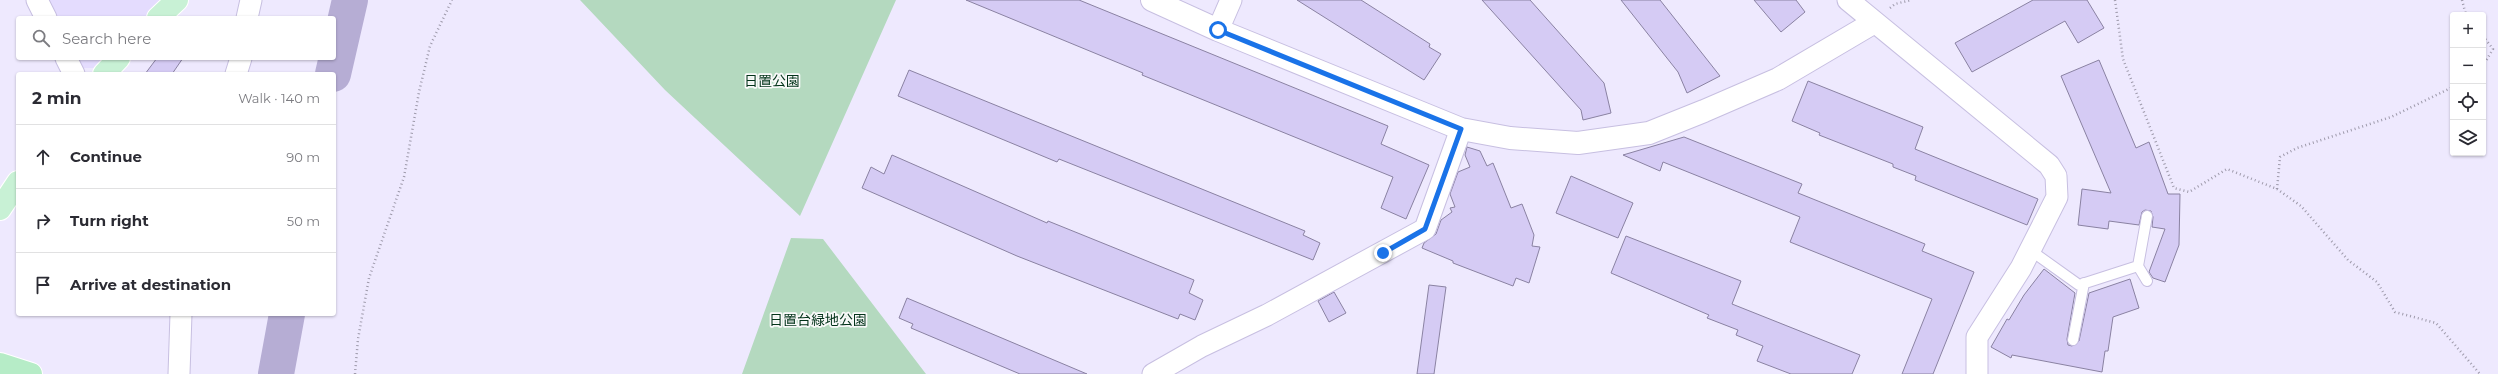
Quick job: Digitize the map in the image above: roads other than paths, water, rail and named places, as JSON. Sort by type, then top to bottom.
[{"type":"highway","points":[[0,364],[30,374]]},
{"type":"main road","points":[[160,16],[178,0]]},
{"type":"main road","points":[[106,72],[117,60]]},
{"type":"main road","points":[[0,209],[16,185]]},
{"type":"street","points":[[37,0],[45,16]]},
{"type":"street","points":[[248,16],[251,0]]},
{"type":"street","points":[[1152,0],[1218,30],[1461,129],[1510,138],[1578,143],[1649,133],[1778,79],[1873,23]]},
{"type":"street","points":[[1218,30],[1231,0]]},
{"type":"street","points":[[1848,0],[1873,23],[1895,37],[2043,160],[2056,176],[2057,197],[2030,250],[1977,337],[1977,374]]},
{"type":"street","points":[[67,60],[73,72]]},
{"type":"street","points":[[236,72],[240,60]]},
{"type":"street","points":[[1153,374],[1202,346],[1267,315],[1425,229],[1461,129]]},
{"type":"street","points":[[179,374],[181,316]]},
{"type":"lane","points":[[2147,216],[2138,266],[2147,281]]},
{"type":"lane","points":[[2030,250],[2078,285],[2138,266]]},
{"type":"lane","points":[[2073,340],[2084,283]]},
{"type":"waterway","points":[[333,72],[350,0]]},
{"type":"waterway","points":[[276,374],[287,316]]},
{"type":"park label","name":"日置公園","points":[[772,81]]},
{"type":"park label","name":"日置台緑地公園","points":[[818,320]]}]
